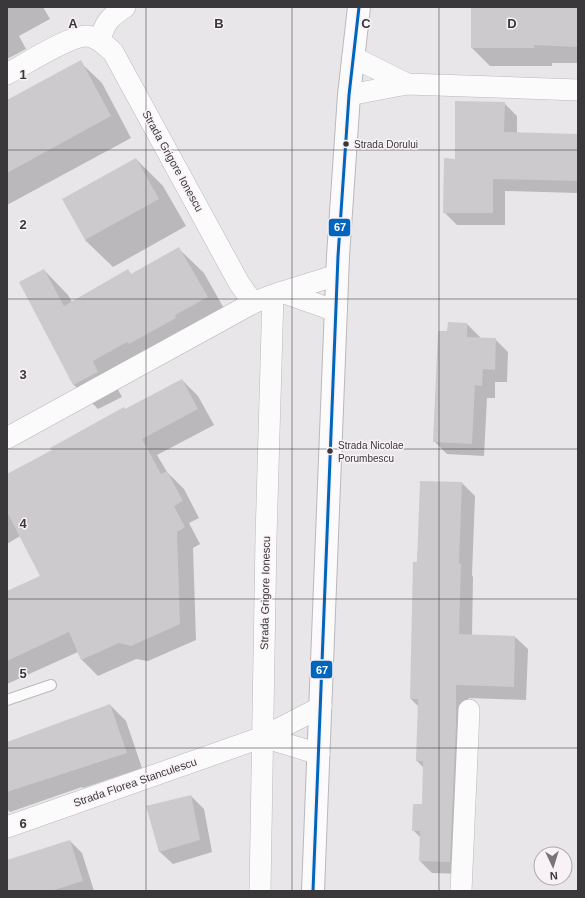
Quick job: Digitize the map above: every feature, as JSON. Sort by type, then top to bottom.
[{"type":"main road","points":[[313,891],[337,275],[349,95],[359,7]]},
{"type":"street","points":[[7,74],[71,39],[88,36],[100,40],[104,28],[111,16],[125,7]]},
{"type":"street","name":"Strada Grigore Ionescu","points":[[100,40],[113,52],[239,283],[253,303]]},
{"type":"street","points":[[353,57],[407,84]]},
{"type":"street","points":[[349,95],[407,84],[578,90]]},
{"type":"street","points":[[7,438],[253,303],[278,293],[337,275]]},
{"type":"street","points":[[278,293],[336,311]]},
{"type":"street","name":"Strada Grigore Ionescu","points":[[260,891],[266,538],[278,293]]},
{"type":"street","name":"Strada Florea Stanculescu","points":[[7,827],[263,736],[320,706]]},
{"type":"street","points":[[461,891],[469,710]]},
{"type":"street","points":[[263,736],[319,754]]},
{"type":"lane","points":[[7,700],[51,685]]},
{"type":"building","points":[[471,7],[578,7],[578,47],[534,45],[535,48],[471,48]]},
{"type":"building","points":[[81,60],[111,116],[7,173],[7,100]]},
{"type":"building","points":[[455,101],[505,102],[504,132],[578,134],[578,181],[493,179],[493,213],[443,213],[444,158],[455,159]]},
{"type":"building","points":[[136,158],[159,199],[85,240],[62,199]]},
{"type":"building","points":[[179,247],[208,297],[175,315],[176,318],[129,344],[127,342],[93,361],[98,372],[73,385],[19,282],[44,269],[64,306],[128,269],[131,274]]},
{"type":"building","points":[[448,322],[467,323],[467,337],[496,338],[495,370],[483,369],[482,386],[475,385],[472,444],[433,442],[438,331],[447,331]]},
{"type":"building","points":[[182,379],[198,409],[142,439],[161,474],[167,471],[183,501],[174,506],[185,527],[177,532],[180,624],[131,646],[119,643],[81,660],[69,632],[7,661],[7,591],[40,576],[7,512],[7,474],[52,450],[50,448],[124,407],[125,409]]},
{"type":"building","points":[[420,481],[462,482],[459,563],[461,564],[459,634],[515,636],[514,687],[456,685],[456,726],[450,862],[419,861],[420,831],[412,831],[413,804],[422,804],[423,761],[416,761],[418,699],[410,699],[413,562],[417,562]]},
{"type":"building","points":[[110,704],[127,753],[7,792],[7,742]]},
{"type":"building","points":[[191,795],[200,840],[159,852],[146,806]]},
{"type":"building","points":[[70,840],[83,881],[51,891],[7,891],[7,860]]},
{"type":"transit line","name":"67","points":[[313,891],[338,256],[349,95],[359,7]]},
{"type":"place","name":"Strada Dorului","points":[[346,144]]},
{"type":"place","name":"Strada Nicolae Porumbescu","points":[[330,451]]}]
